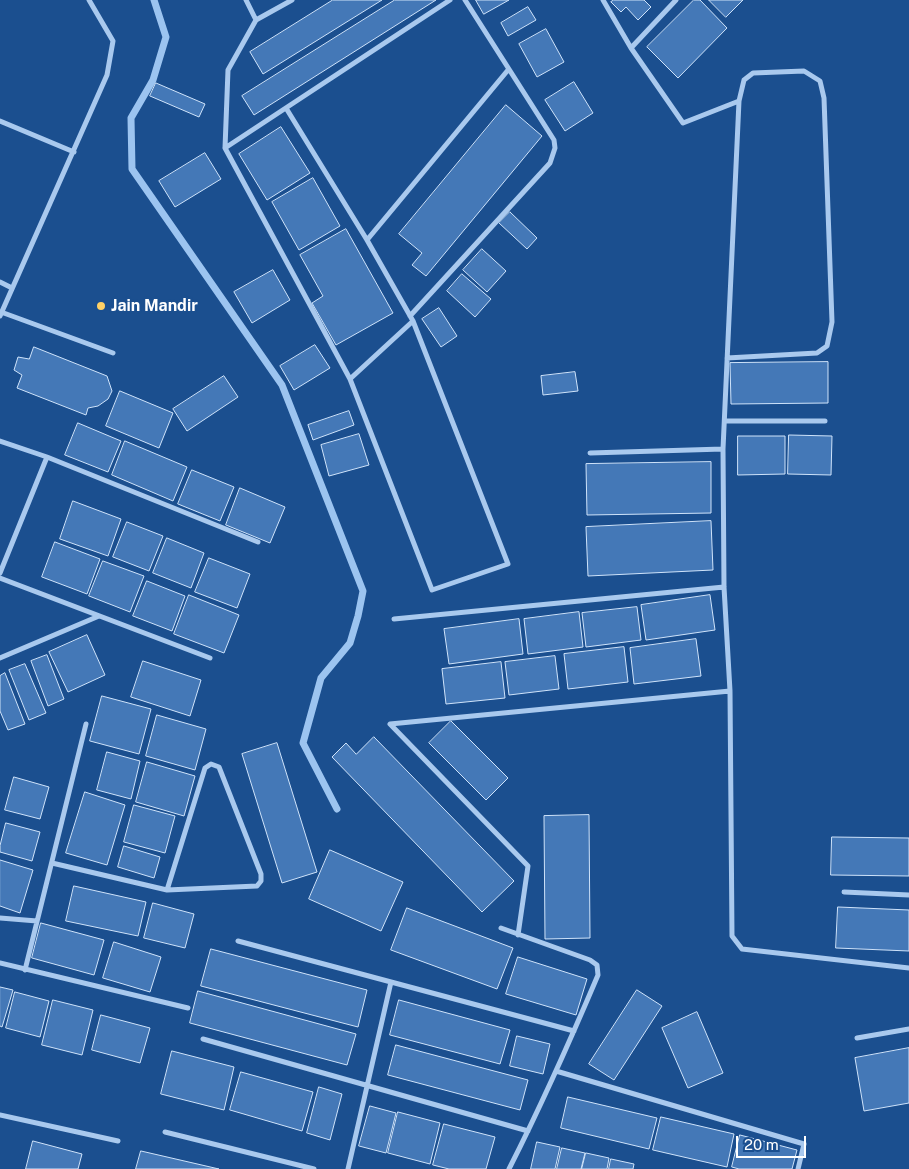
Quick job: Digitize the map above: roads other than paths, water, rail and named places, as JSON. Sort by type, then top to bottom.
[{"type":"street","points":[[89,0],[112,41],[107,75],[1,314],[113,353]]},
{"type":"street","points":[[246,0],[256,20]]},
{"type":"street","points":[[286,108],[367,240],[413,322],[508,564],[432,590],[350,380],[225,148],[228,70],[256,20],[292,0]]},
{"type":"street","points":[[225,148],[450,0]]},
{"type":"street","points":[[410,316],[550,163],[555,148],[554,140],[465,0]]},
{"type":"street","points":[[603,0],[632,48],[684,123],[739,100]]},
{"type":"street","points":[[632,48],[676,0]]},
{"type":"street","points":[[367,240],[508,70]]},
{"type":"street","points":[[727,358],[817,353],[827,346],[832,322],[824,98],[820,81],[804,71],[754,73],[744,80],[739,100],[724,420],[723,449],[724,586],[730,691],[732,936],[742,949],[909,968]]},
{"type":"street","points":[[0,121],[74,152]]},
{"type":"street","points":[[0,282],[12,288]]},
{"type":"street","points":[[350,380],[413,322]]},
{"type":"street","points":[[724,420],[825,421]]},
{"type":"street","points":[[0,441],[47,457],[258,542]]},
{"type":"street","points":[[590,453],[723,449]]},
{"type":"street","points":[[0,573],[47,457]]},
{"type":"street","points":[[0,578],[210,658]]},
{"type":"street","points":[[394,619],[724,586]]},
{"type":"street","points":[[0,658],[100,616]]},
{"type":"street","points":[[518,935],[528,866],[390,724],[730,691]]},
{"type":"street","points":[[25,970],[86,724]]},
{"type":"street","points":[[52,863],[167,890],[257,886],[261,882],[261,874],[219,767],[212,764],[205,768],[167,890]]},
{"type":"street","points":[[844,892],[909,895]]},
{"type":"street","points":[[0,918],[37,921]]},
{"type":"street","points":[[501,928],[590,960],[597,966],[598,974],[556,1071],[509,1169]]},
{"type":"street","points":[[238,941],[574,1031]]},
{"type":"street","points":[[0,963],[188,1008]]},
{"type":"street","points":[[348,1169],[391,982]]},
{"type":"street","points":[[857,1038],[909,1030]]},
{"type":"street","points":[[203,1039],[528,1132]]},
{"type":"street","points":[[556,1071],[804,1144],[798,1169]]},
{"type":"street","points":[[0,1115],[118,1141]]},
{"type":"street","points":[[165,1132],[314,1169]]},
{"type":"waterway","points":[[154,0],[166,37],[153,80],[131,118],[132,169],[282,385],[363,591],[350,643],[321,678],[303,743],[337,809]]},
{"type":"place","name":"Jain Mandir","points":[[101,306]]}]
